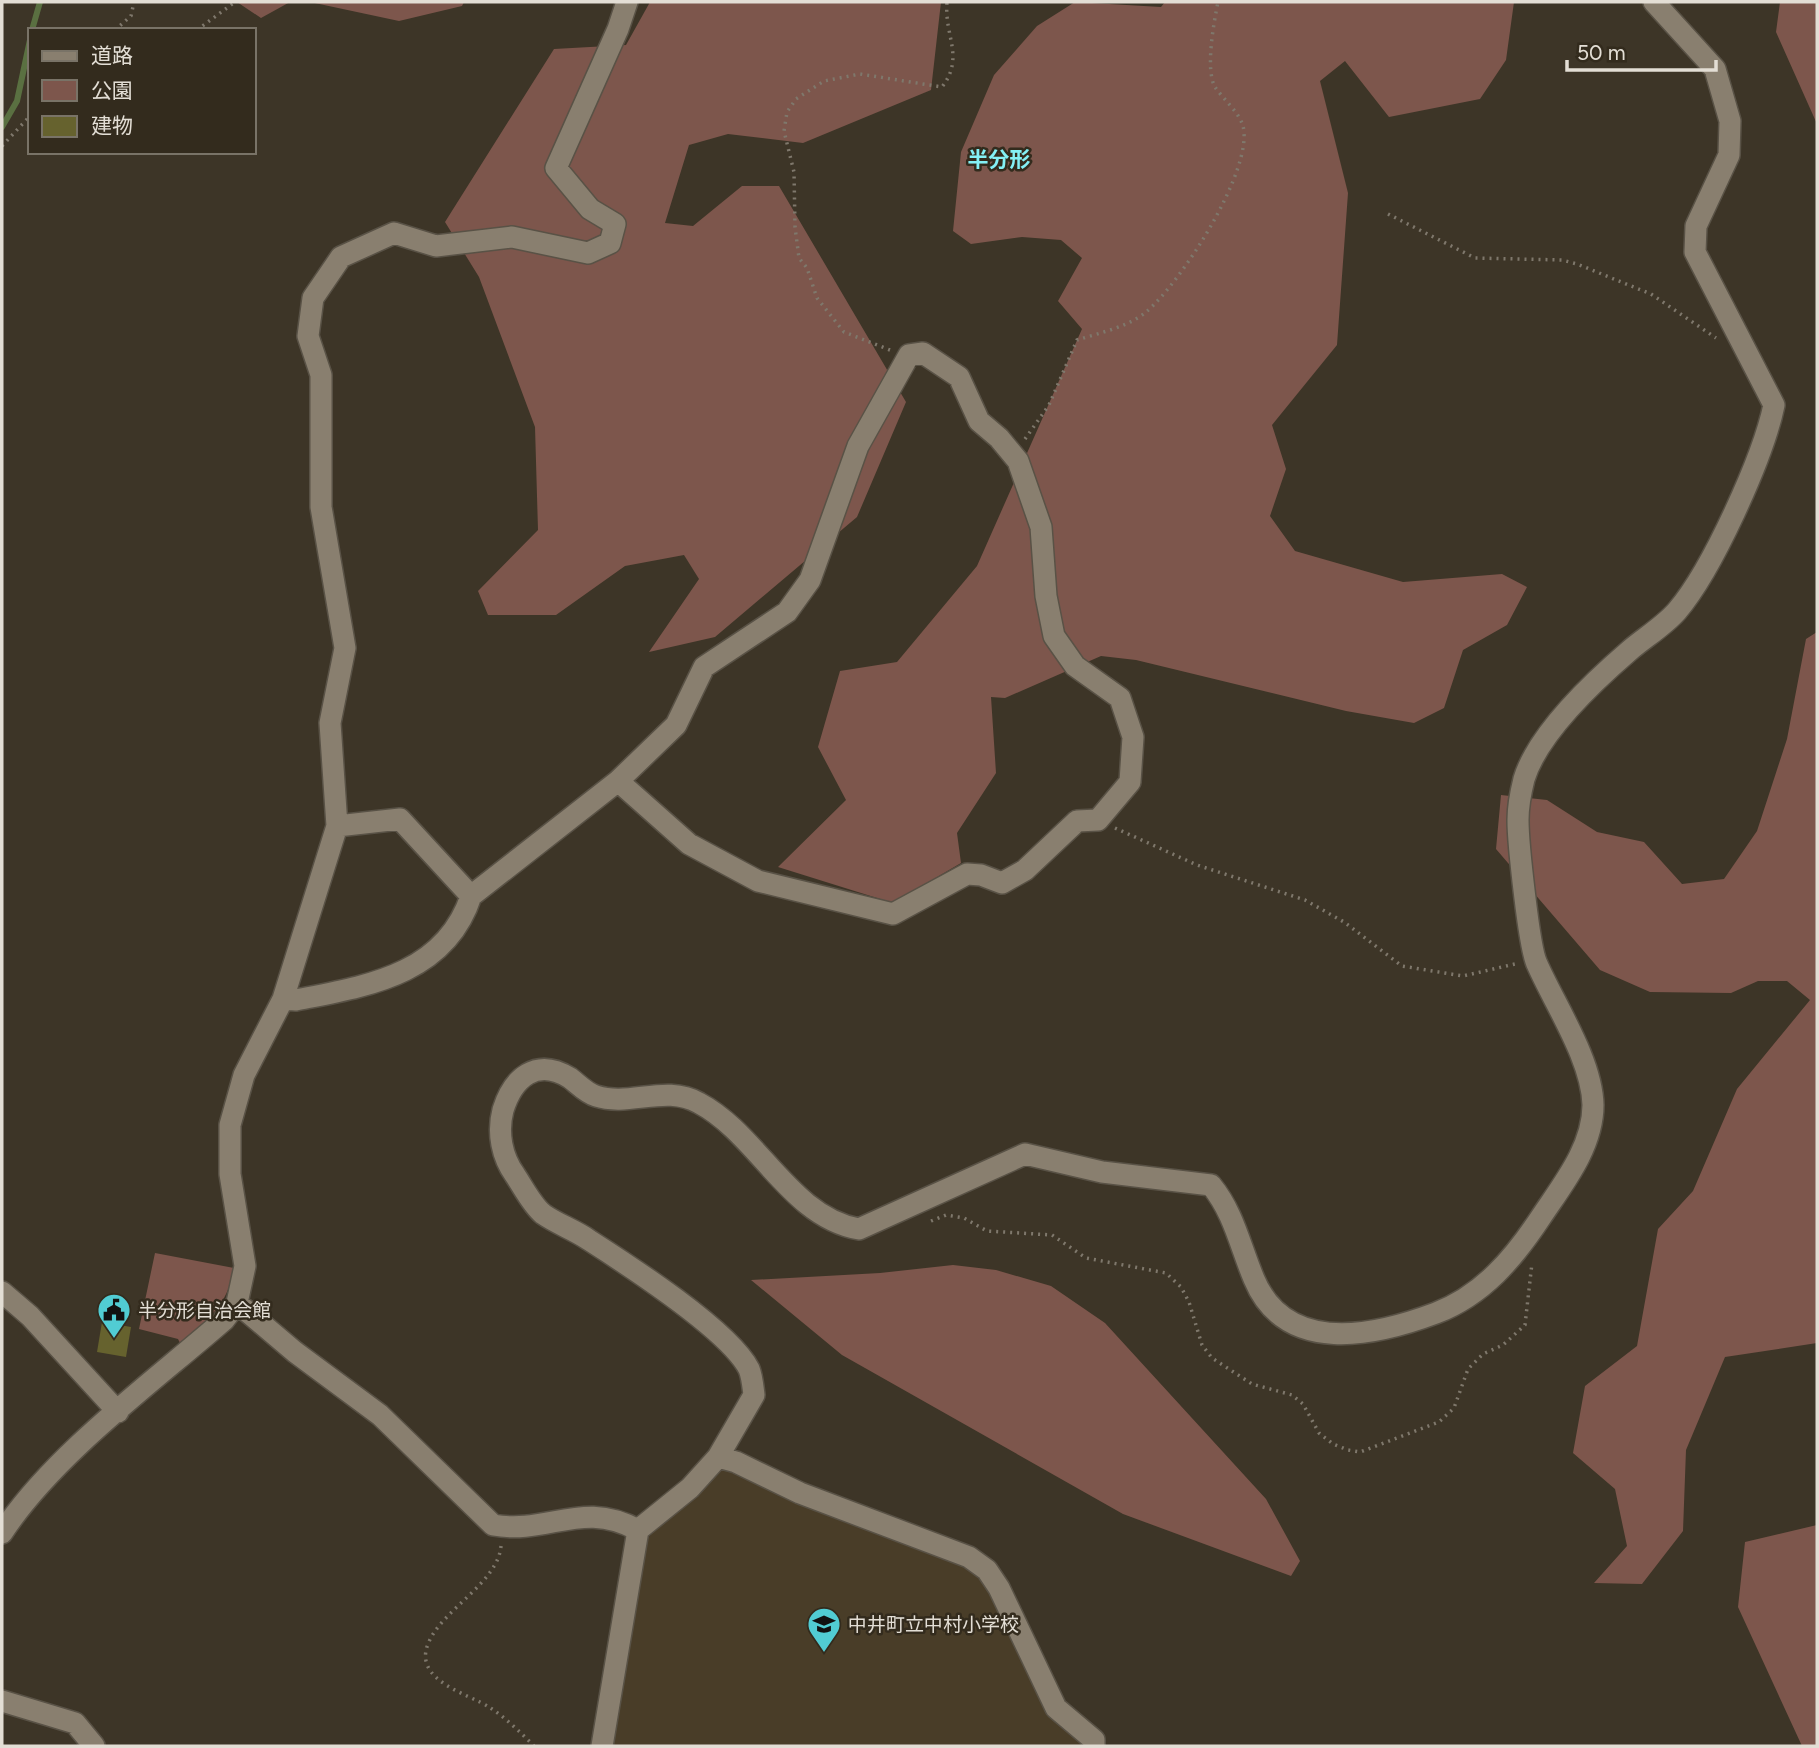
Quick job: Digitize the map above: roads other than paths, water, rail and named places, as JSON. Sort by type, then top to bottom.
[{"type":"street","points":[[2,1533],[18,1508],[45,1478],[224,1321],[237,1303],[245,1266],[230,1174],[230,1125],[244,1075],[283,999],[337,826],[330,723],[345,648],[321,507],[321,375],[308,336],[313,298],[341,257],[394,233],[436,246],[512,237],[588,253],[610,243],[615,223],[590,209],[556,168],[618,29],[627,2]]},
{"type":"street","points":[[602,1746],[638,1530],[690,1488],[718,1457],[754,1395],[749,1370],[724,1340],[673,1297],[588,1238],[541,1213],[511,1170],[502,1148],[500,1120],[513,1086],[523,1076],[548,1070],[569,1078],[594,1096],[616,1100],[650,1094],[698,1102],[725,1121],[814,1208],[837,1225],[859,1228],[1025,1154],[1102,1172],[1211,1185],[1227,1205],[1256,1283],[1278,1312],[1309,1332],[1358,1335],[1410,1323],[1466,1302],[1527,1239],[1579,1160],[1593,1108],[1590,1085],[1576,1045],[1534,960],[1518,818],[1525,777],[1540,746],[1556,724],[1626,653],[1677,611],[1714,551],[1764,439],[1774,405],[1695,252],[1696,226],[1729,155],[1730,121],[1723,95],[1715,69],[1654,2]]},
{"type":"street","points":[[283,999],[296,1000],[378,984],[436,953],[466,911],[471,896],[618,781],[676,725],[704,667],[787,612],[810,580],[858,446],[909,355],[923,353],[959,377],[979,421],[1013,456],[1041,527],[1046,596],[1054,636],[1076,666],[1120,698],[1132,737],[1130,782],[1098,820],[1077,821],[1025,870],[1002,883],[981,875],[967,874],[893,914],[758,881],[689,844],[667,828],[618,781]]},
{"type":"street","points":[[337,826],[400,818],[471,896]]},
{"type":"street","points":[[2,1292],[30,1316],[118,1412]]},
{"type":"street","points":[[237,1303],[295,1352],[380,1415],[493,1525],[517,1529],[584,1515],[618,1519],[638,1530]]},
{"type":"street","points":[[718,1457],[736,1462],[800,1493],[969,1557],[987,1570],[999,1588],[1056,1708],[1094,1741],[1094,1746]]},
{"type":"street","points":[[2,1701],[75,1723],[93,1746]]},
{"type":"waterway","points":[[33,28],[40,2]]},
{"type":"waterway","points":[[2,127],[17,101],[28,49]]},
{"type":"place","name":"半分形自治会館","points":[[114,1340]]},
{"type":"place","name":"中井町立中村小学校","points":[[824,1654]]},
{"type":"district","name":"半分形","points":[[999,160]]}]
